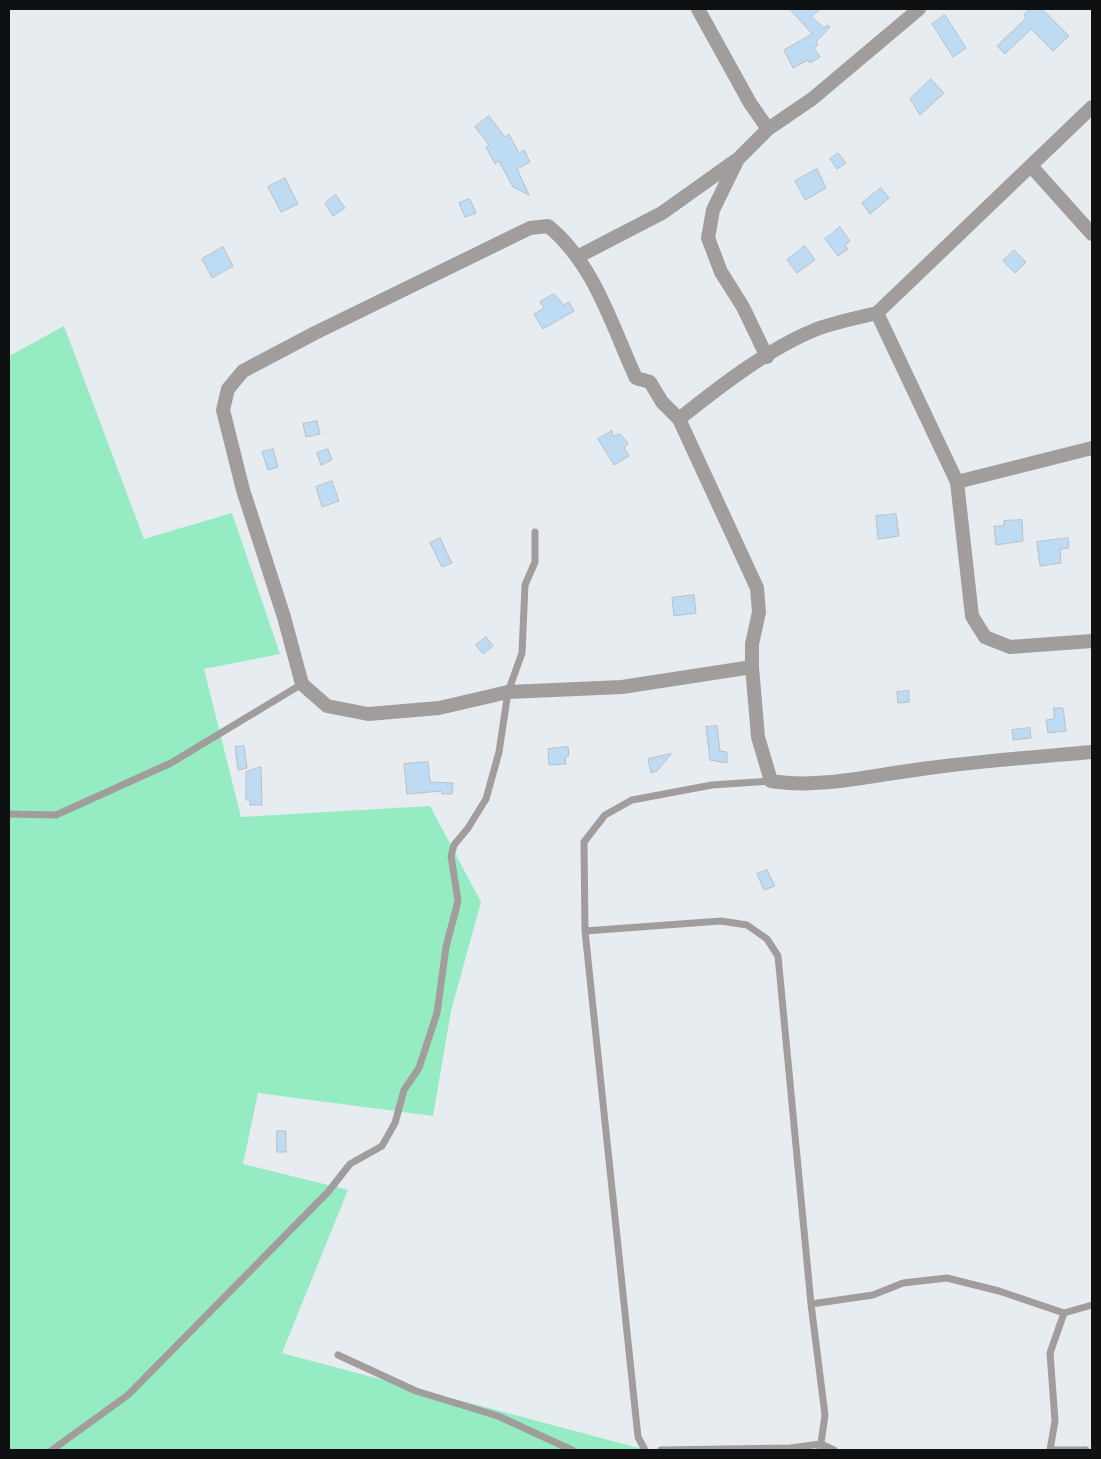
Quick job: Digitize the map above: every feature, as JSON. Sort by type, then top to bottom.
[{"type":"street","points":[[698,9],[750,103],[768,129]]},
{"type":"street","points":[[577,257],[662,213],[738,159],[768,129],[812,99],[919,9]]},
{"type":"street","points":[[679,419],[728,380],[794,340],[817,329],[877,313],[1092,107]]},
{"type":"street","points":[[738,159],[713,210],[708,238],[721,272],[743,307],[767,357]]},
{"type":"street","points":[[1031,166],[1092,234]]},
{"type":"street","points":[[752,667],[622,687],[508,692],[439,708],[368,714],[327,706],[302,684],[284,617],[243,490],[223,410],[228,389],[243,371],[315,333],[530,228],[548,226],[564,239],[587,271],[636,378],[650,382],[662,402],[679,419],[757,588],[758,612],[752,644],[752,667],[758,737],[771,781],[785,783],[821,782],[960,764],[1092,752]]},
{"type":"street","points":[[877,313],[957,482],[972,616],[985,638],[1010,647],[1092,641]]},
{"type":"street","points":[[957,482],[1092,448]]},
{"type":"lane","points":[[52,1450],[128,1394],[328,1192],[350,1164],[382,1146],[395,1123],[404,1090],[420,1068],[437,1013],[446,947],[458,901],[450,856],[454,845],[468,828],[486,799],[500,752],[508,692],[522,653],[525,585],[535,562],[535,532]]},
{"type":"lane","points":[[9,814],[56,815],[171,763],[302,684]]},
{"type":"lane","points":[[645,1450],[638,1437],[585,931],[584,842],[605,815],[632,800],[688,788],[736,782],[771,781]]},
{"type":"lane","points":[[585,931],[721,921],[747,925],[767,939],[778,956],[811,1304],[825,1415],[821,1447]]},
{"type":"lane","points":[[811,1304],[872,1295],[904,1282],[947,1278],[999,1291],[1064,1313],[1092,1305]]},
{"type":"lane","points":[[1064,1313],[1050,1353],[1055,1421],[1050,1450],[1086,1450]]},
{"type":"lane","points":[[338,1355],[416,1391],[498,1416],[572,1450]]},
{"type":"lane","points":[[661,1450],[821,1447],[834,1450]]},
{"type":"green space","points":[[64,326],[144,539],[232,513],[280,654],[204,669],[241,817],[430,806],[481,902],[451,1011],[433,1116],[258,1093],[243,1164],[348,1190],[282,1353],[635,1447],[656,1450],[9,1450],[9,356]]},
{"type":"building","points":[[790,9],[821,9],[811,16],[824,28],[828,25],[830,27],[816,42],[818,45],[814,48],[820,57],[810,63],[808,60],[793,68],[784,50],[812,34]]},
{"type":"building","points":[[1030,9],[1042,9],[1069,36],[1053,51],[1031,29],[1005,54],[997,46],[1026,18],[1024,15]]},
{"type":"building","points":[[945,15],[966,48],[953,57],[932,24]]},
{"type":"building","points":[[931,79],[944,93],[920,115],[910,99]]},
{"type":"building","points":[[489,116],[505,137],[509,134],[519,153],[524,150],[530,162],[517,169],[529,195],[513,187],[499,161],[495,164],[486,147],[489,145],[475,127]]},
{"type":"building","points":[[838,153],[846,163],[837,169],[830,159]]},
{"type":"building","points":[[817,169],[826,188],[805,200],[795,181]]},
{"type":"building","points":[[285,178],[298,204],[281,212],[268,187]]},
{"type":"building","points":[[881,188],[889,198],[870,214],[862,203]]},
{"type":"building","points":[[336,195],[345,208],[333,216],[325,203]]},
{"type":"building","points":[[470,199],[476,213],[465,217],[459,203]]},
{"type":"building","points":[[840,227],[850,241],[845,245],[848,249],[838,256],[825,239]]},
{"type":"building","points":[[805,246],[815,260],[797,273],[787,260]]},
{"type":"building","points":[[223,247],[233,266],[212,278],[202,259]]},
{"type":"building","points":[[1014,250],[1026,262],[1015,273],[1003,261]]},
{"type":"building","points":[[554,294],[564,305],[569,302],[574,311],[543,329],[534,314],[544,308],[540,302]]},
{"type":"building","points":[[317,421],[320,434],[306,437],[303,424]]},
{"type":"building","points":[[612,431],[613,436],[620,434],[628,443],[624,448],[629,456],[614,465],[598,439]]},
{"type":"building","points":[[273,449],[278,467],[268,470],[262,452]]},
{"type":"building","points":[[328,449],[332,460],[321,465],[317,453]]},
{"type":"building","points":[[332,481],[339,501],[322,507],[316,487]]},
{"type":"building","points":[[896,514],[899,536],[878,539],[876,516]]},
{"type":"building","points":[[1022,520],[1023,541],[996,545],[994,526],[1004,526],[1004,521]]},
{"type":"building","points":[[440,538],[452,563],[442,567],[430,543]]},
{"type":"building","points":[[1068,538],[1069,548],[1060,549],[1061,563],[1040,566],[1037,542]]},
{"type":"building","points":[[694,595],[696,613],[674,616],[672,598]]},
{"type":"building","points":[[486,637],[493,646],[483,654],[476,645]]},
{"type":"building","points":[[909,691],[909,702],[898,703],[897,692]]},
{"type":"building","points":[[1054,708],[1063,708],[1066,731],[1048,733],[1046,720],[1054,719]]},
{"type":"building","points":[[717,726],[720,751],[727,752],[727,763],[710,760],[706,727]]},
{"type":"building","points":[[1030,728],[1031,738],[1013,740],[1012,730]]},
{"type":"building","points":[[244,746],[247,768],[238,770],[235,747]]},
{"type":"building","points":[[568,747],[569,756],[565,757],[566,764],[549,765],[548,749]]},
{"type":"building","points":[[671,754],[657,771],[651,773],[648,759]]},
{"type":"building","points":[[428,762],[430,782],[453,783],[452,794],[442,794],[442,791],[407,794],[404,764]]},
{"type":"building","points":[[261,767],[262,805],[250,805],[250,800],[246,800],[246,772]]},
{"type":"building","points":[[767,870],[775,886],[764,890],[757,874]]},
{"type":"building","points":[[277,1131],[286,1131],[286,1152],[277,1152]]}]
